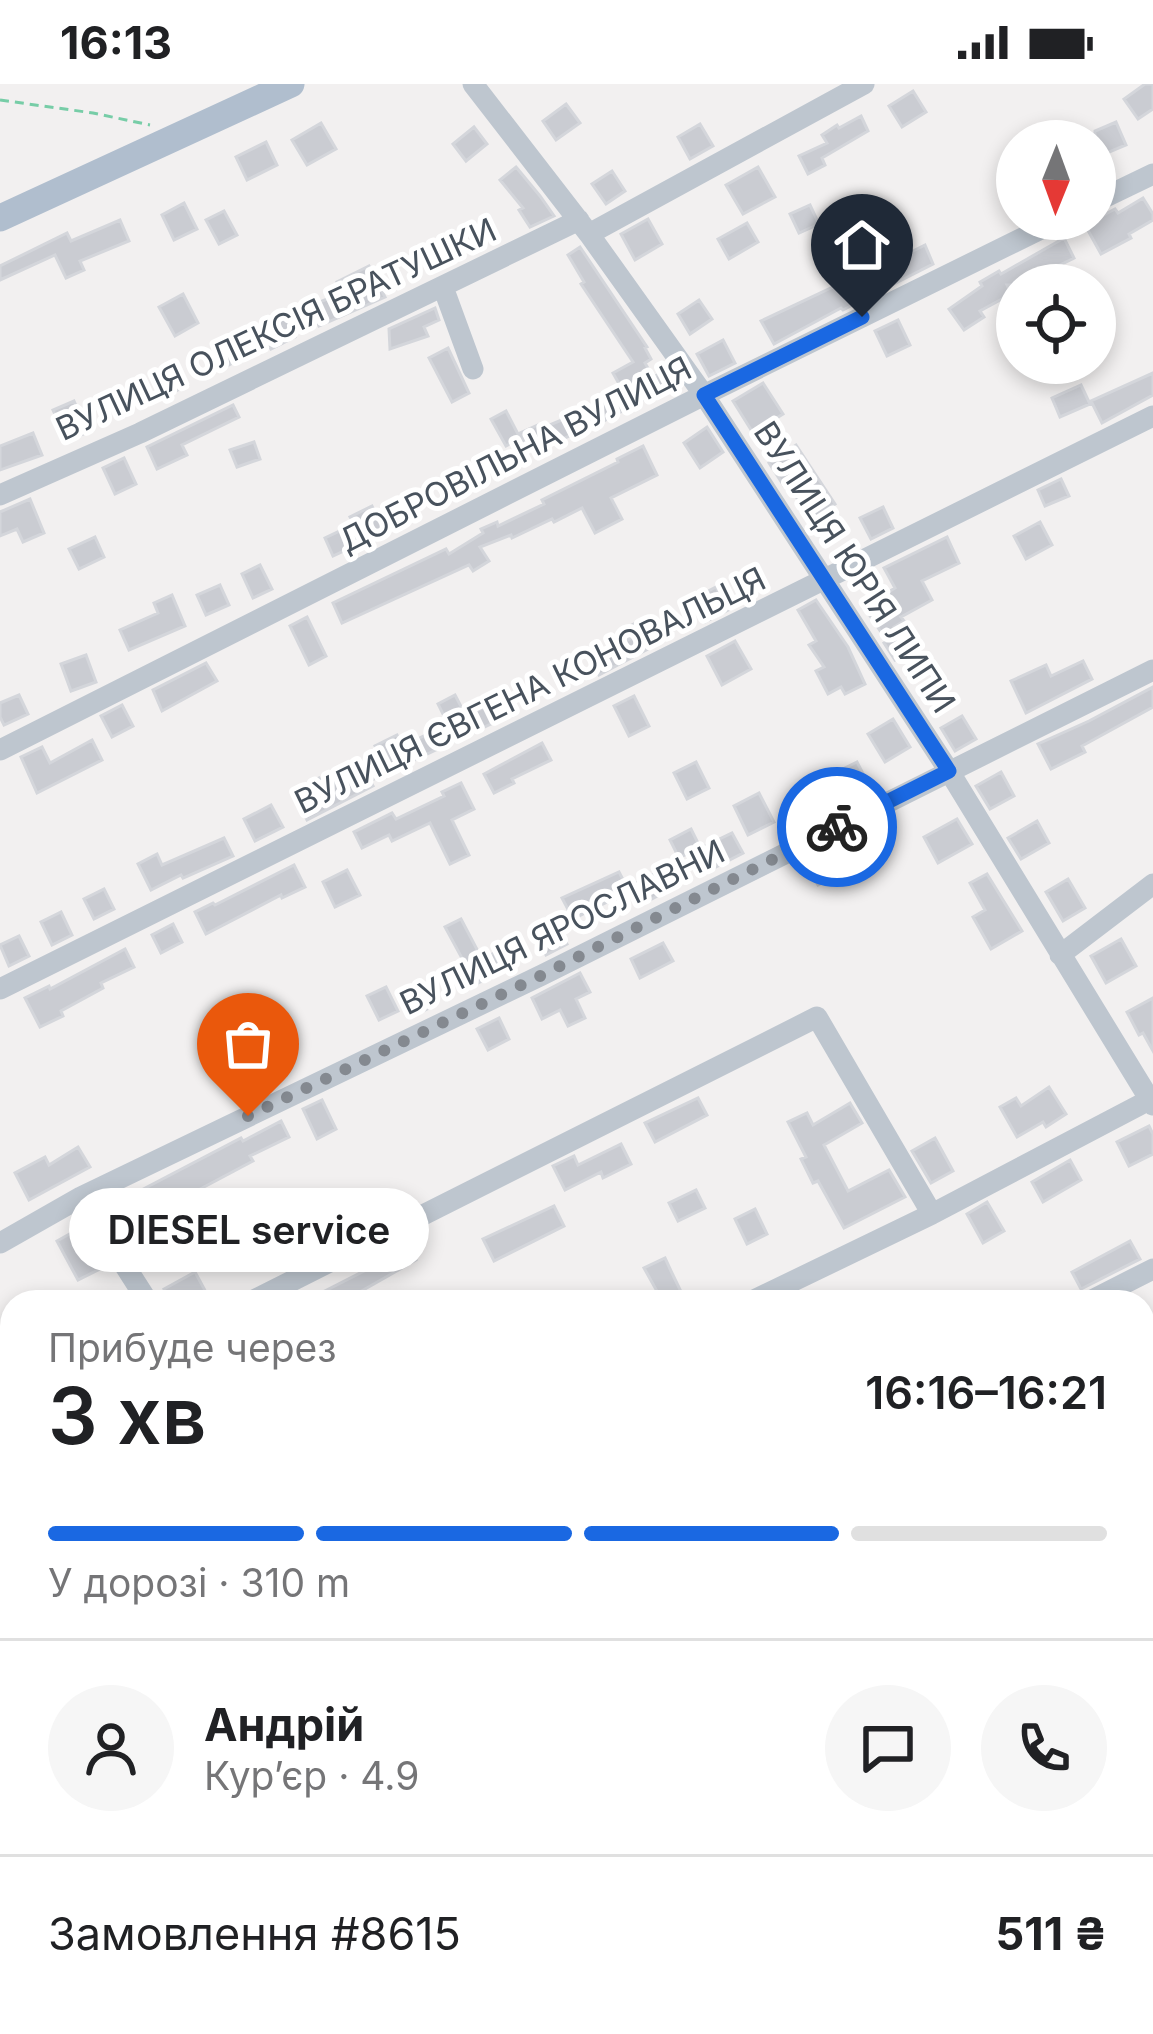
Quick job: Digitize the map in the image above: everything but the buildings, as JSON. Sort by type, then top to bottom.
[{"type":"main road","points":[[0,218],[272,88]]},
{"type":"street","name":"ВУЛИЦЯ ЮРІЯ ЛИПИ","points":[[473,84],[584,227],[704,395],[949,771],[1152,1101]]},
{"type":"street","name":"ВУЛИЦЯ ОЛЕКСІЯ БРАТУШКИ","points":[[0,495],[443,287],[584,227],[864,84]]},
{"type":"street","points":[[1116,192],[1153,174]]},
{"type":"street","name":"ДОБРОВІЛЬНА ВУЛИЦЯ","points":[[0,750],[1018,240]]},
{"type":"street","points":[[443,287],[473,368]]},
{"type":"street","name":"ВУЛИЦЯ ЄВГЕНА КОНОВАЛЬЦЯ","points":[[0,989],[1153,416]]},
{"type":"street","name":"ВУЛИЦЯ ЯРОСЛАВНИ","points":[[0,1243],[81,1197],[542,975],[1153,670]]},
{"type":"street","points":[[1060,955],[1153,884]]},
{"type":"street","points":[[274,1290],[817,1017],[932,1214]]},
{"type":"street","points":[[775,1290],[1152,1101]]},
{"type":"street","points":[[81,1197],[140,1290]]},
{"type":"street","points":[[1112,1290],[1153,1269]]},
{"type":"path","points":[[0,100],[150,125]]},
{"type":"way so far","points":[[248,1116],[837,827]]},
{"type":"place","name":"DIESEL service","points":[[248,1116]]},
{"type":"route","points":[[837,827],[949,771],[704,395],[862,317]]}]
